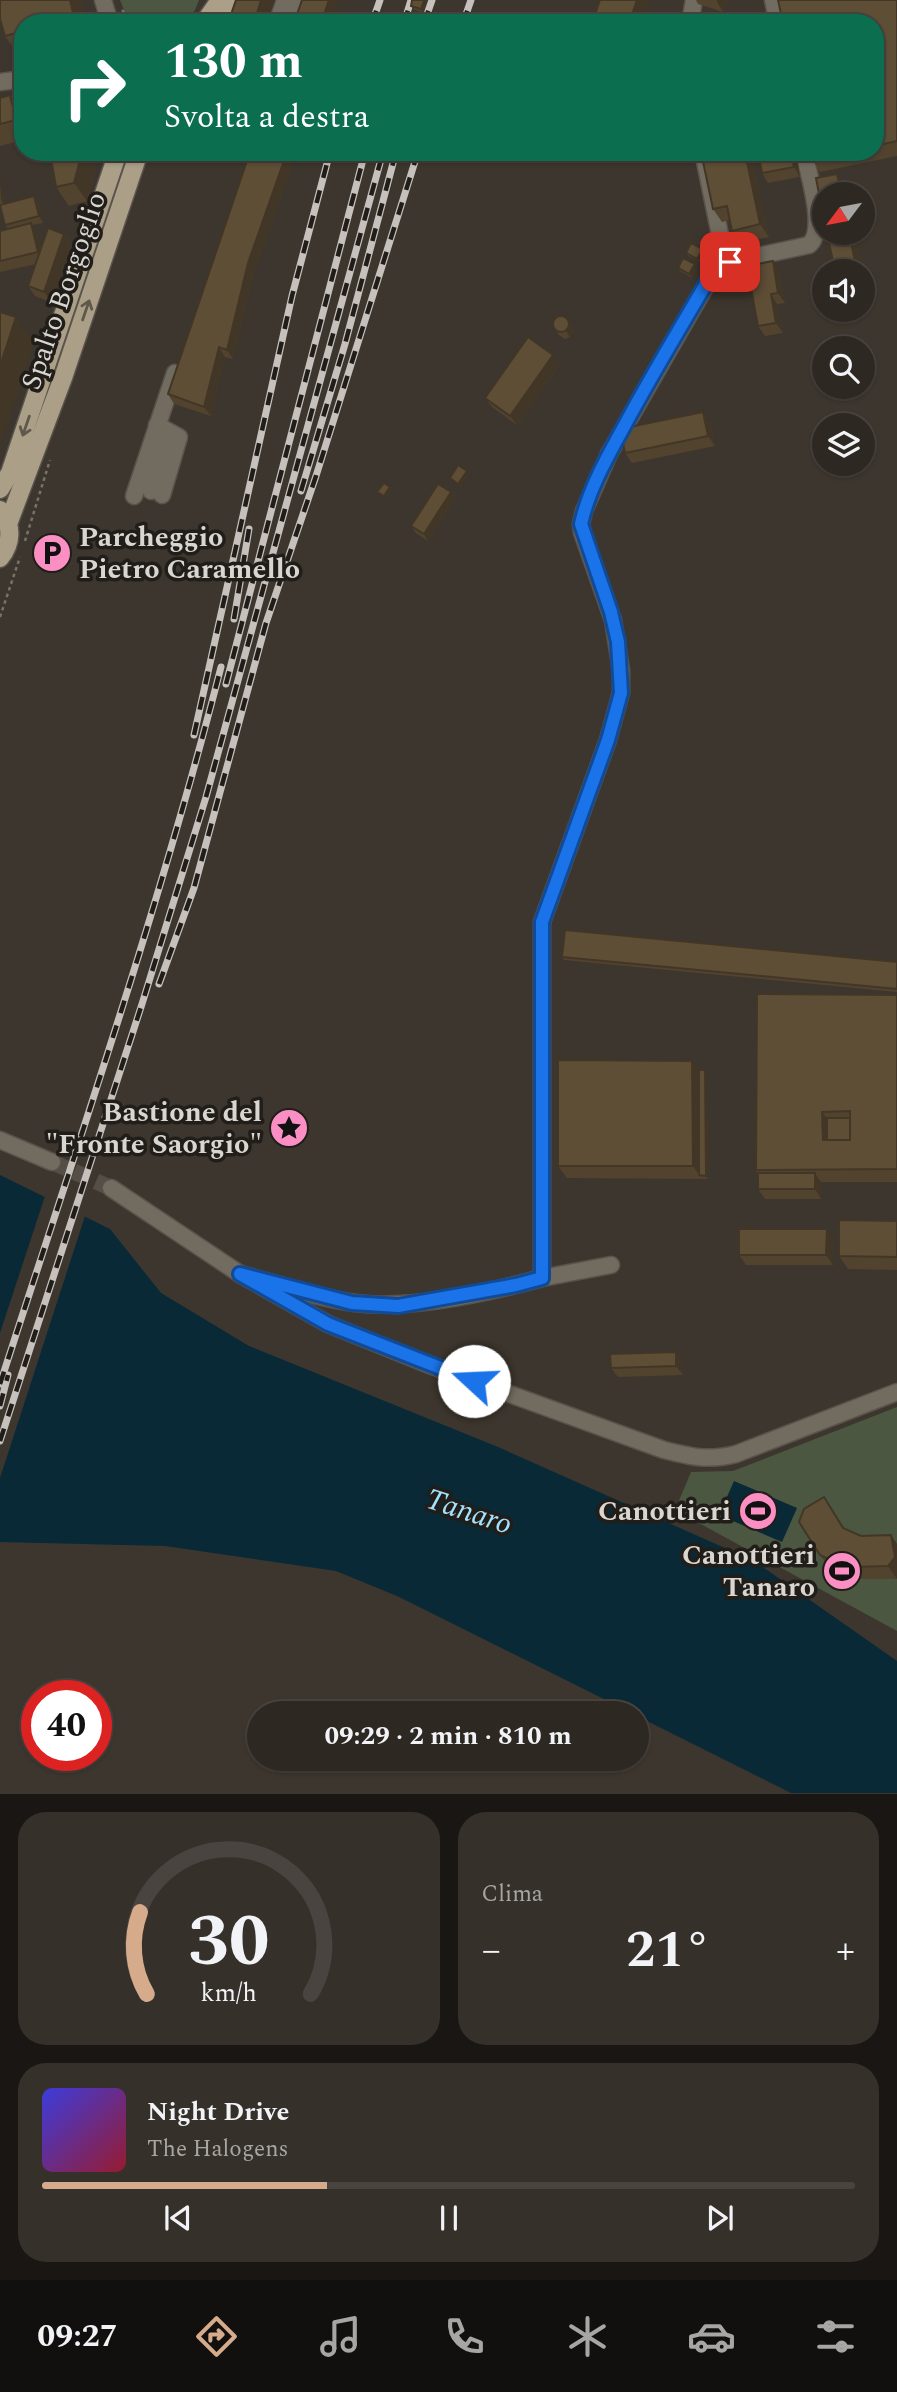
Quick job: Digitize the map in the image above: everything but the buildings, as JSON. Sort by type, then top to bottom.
[{"type":"main road","name":"Spalto Borgoglio","points":[[0,489],[10,473],[115,161]]},
{"type":"main road","name":"Spalto Borgoglio","points":[[0,558],[9,542],[4,517],[64,375],[136,161]]},
{"type":"street","points":[[706,161],[726,264]]},
{"type":"street","points":[[542,1278],[542,922],[608,740],[621,693],[618,642],[611,612],[581,524],[584,511],[599,475],[648,384],[715,270],[726,264],[814,242],[818,231],[816,207],[806,161]]},
{"type":"street","points":[[157,493],[163,428],[178,363]]},
{"type":"street","points":[[134,496],[163,428]]},
{"type":"street","points":[[0,1140],[52,1162]]},
{"type":"street","points":[[111,1188],[240,1274],[328,1324],[427,1364],[664,1450],[715,1459],[736,1454],[897,1392]]},
{"type":"street","points":[[240,1274],[352,1303],[398,1306],[611,1265]]},
{"type":"path","points":[[120,6],[126,14]]},
{"type":"green space","points":[[120,0],[199,0],[192,14],[126,14]]},
{"type":"green space","name":"Canottieri Tanaro","points":[[897,1407],[897,1631],[675,1510],[691,1472],[733,1471]]},
{"type":"water","name":"Tanaro","points":[[0,1175],[110,1229],[161,1293],[249,1346],[498,1447],[754,1561],[897,1661],[897,1793],[791,1793],[649,1722],[649,1701],[608,1701],[397,1596],[336,1571],[165,1546],[0,1542]]},
{"type":"water","name":"Canottieri","points":[[734,1481],[797,1508],[782,1542],[719,1515]]},
{"type":"pier","points":[[46,1193],[86,1213],[0,1478],[0,1333]]},
{"type":"tunnel","points":[[52,1162],[111,1188]]},
{"type":"railway","points":[[375,14],[380,0]]},
{"type":"railway","points":[[407,14],[411,0]]},
{"type":"railway","points":[[427,14],[432,0]]},
{"type":"railway","points":[[466,14],[471,0]]},
{"type":"railway","points":[[194,735],[292,296],[328,161]]},
{"type":"railway","points":[[226,684],[363,161]]},
{"type":"railway","points":[[0,1441],[142,1004],[206,797],[381,161]]},
{"type":"railway","points":[[301,491],[345,344],[394,161]]},
{"type":"railway","points":[[159,984],[194,888],[266,623],[316,476],[415,161]]},
{"type":"railway","points":[[234,619],[249,529]]},
{"type":"railway","points":[[0,1384],[144,937],[221,667]]},
{"type":"railway","points":[[0,1406],[8,1375]]},
{"type":"place","name":"Parcheggio Pietro Caramello","points":[[52,553]]},
{"type":"place","name":"Bastione del \"Fronte Saorgio\"","points":[[289,1128]]},
{"type":"place","name":"Canottieri","points":[[758,1511]]},
{"type":"place","name":"Canottieri Tanaro","points":[[842,1571]]},
{"type":"route","points":[[474,1381],[328,1324],[240,1274],[352,1303],[398,1306],[542,1278],[542,922],[616,717],[621,693],[618,642],[611,612],[581,524],[609,454],[648,384],[710,277],[715,270],[730,262]]}]
